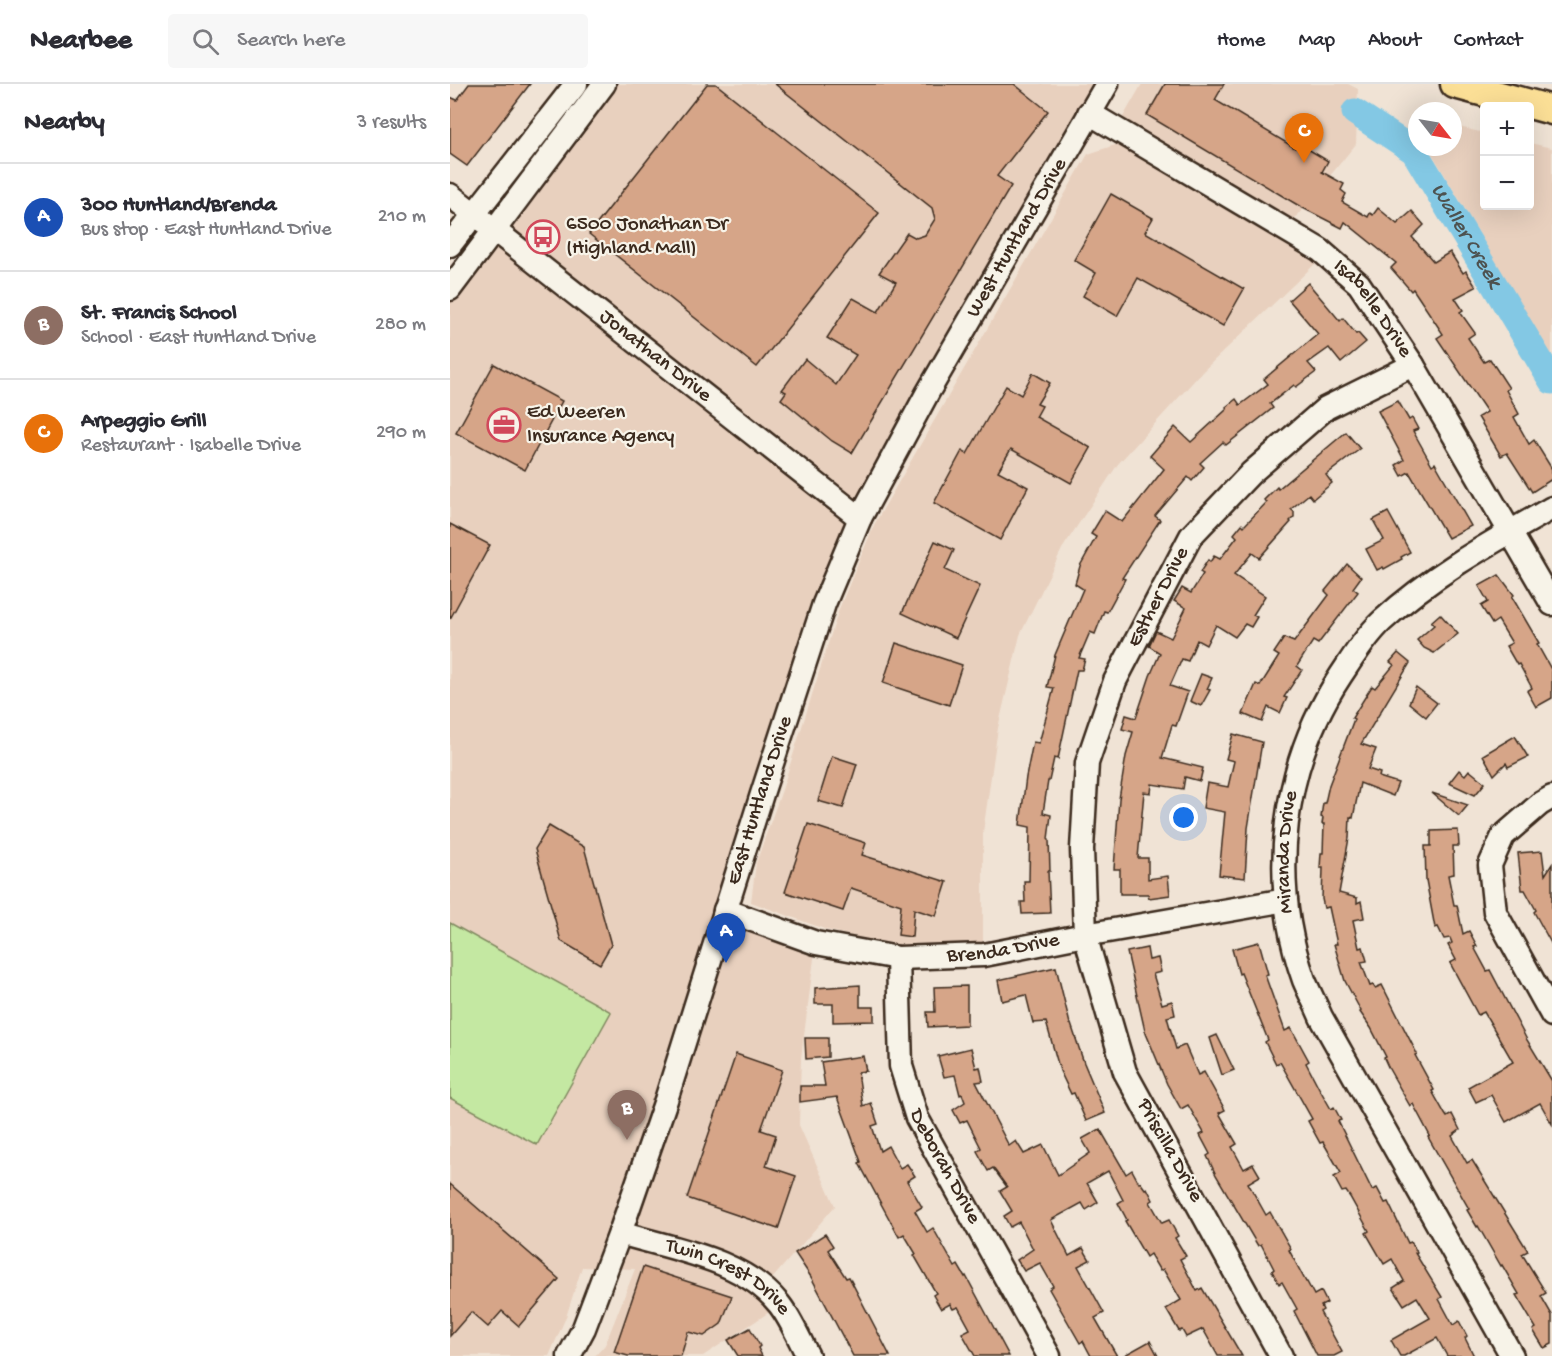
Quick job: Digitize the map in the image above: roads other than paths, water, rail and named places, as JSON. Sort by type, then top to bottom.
[{"type":"main road","points":[[1455,84],[1552,110]]},
{"type":"street","points":[[450,245],[576,84]]},
{"type":"street","points":[[450,288],[604,84]]},
{"type":"street","name":"West Huntland Drive","points":[[928,392],[1107,84]]},
{"type":"street","name":"Isabelle Drive","points":[[1089,114],[1325,254],[1359,284],[1413,365],[1552,604]]},
{"type":"street","name":"Jonathan Drive","points":[[450,195],[860,518]]},
{"type":"street","name":"Esther Drive","points":[[1085,935],[1082,849],[1087,763],[1115,681],[1191,536],[1251,473],[1326,408],[1413,365]]},
{"type":"street","name":"East Huntland Drive","points":[[569,1356],[584,1328],[620,1233],[666,1100],[824,604],[860,518],[928,392]]},
{"type":"street","name":"Miranda Drive","points":[[1512,1356],[1322,1017],[1305,980],[1294,943],[1286,900],[1285,845],[1290,795],[1305,743],[1324,700],[1353,657],[1380,623],[1431,580],[1552,508]]},
{"type":"street","points":[[1552,797],[1540,804],[1503,836],[1490,865],[1495,912],[1552,1015]]},
{"type":"street","name":"Brenda Drive","points":[[725,910],[816,943],[898,958],[984,955],[1286,900]]},
{"type":"street","name":"Priscilla Drive","points":[[1085,935],[1125,1072],[1281,1356]]},
{"type":"street","name":"Deborah Drive","points":[[898,958],[902,1066],[917,1118],[1049,1356]]},
{"type":"street","name":"Twin Crest Drive","points":[[620,1233],[717,1261],[749,1277],[764,1287],[780,1305],[808,1356]]},
{"type":"waterway","name":"Waller Creek","points":[[1355,112],[1414,151],[1552,381]]},
{"type":"place","name":"Arpeggio Grill","points":[[1304,163]]},
{"type":"place","name":"6500 Jonathan Dr (Highland Mall)","points":[[543,237]]},
{"type":"place","name":"Ed Weeren Insurance Agency","points":[[504,425]]},
{"type":"place","name":"300 Huntland/Brenda","points":[[726,963]]},
{"type":"place","name":"St. Francis School","points":[[627,1140]]}]
